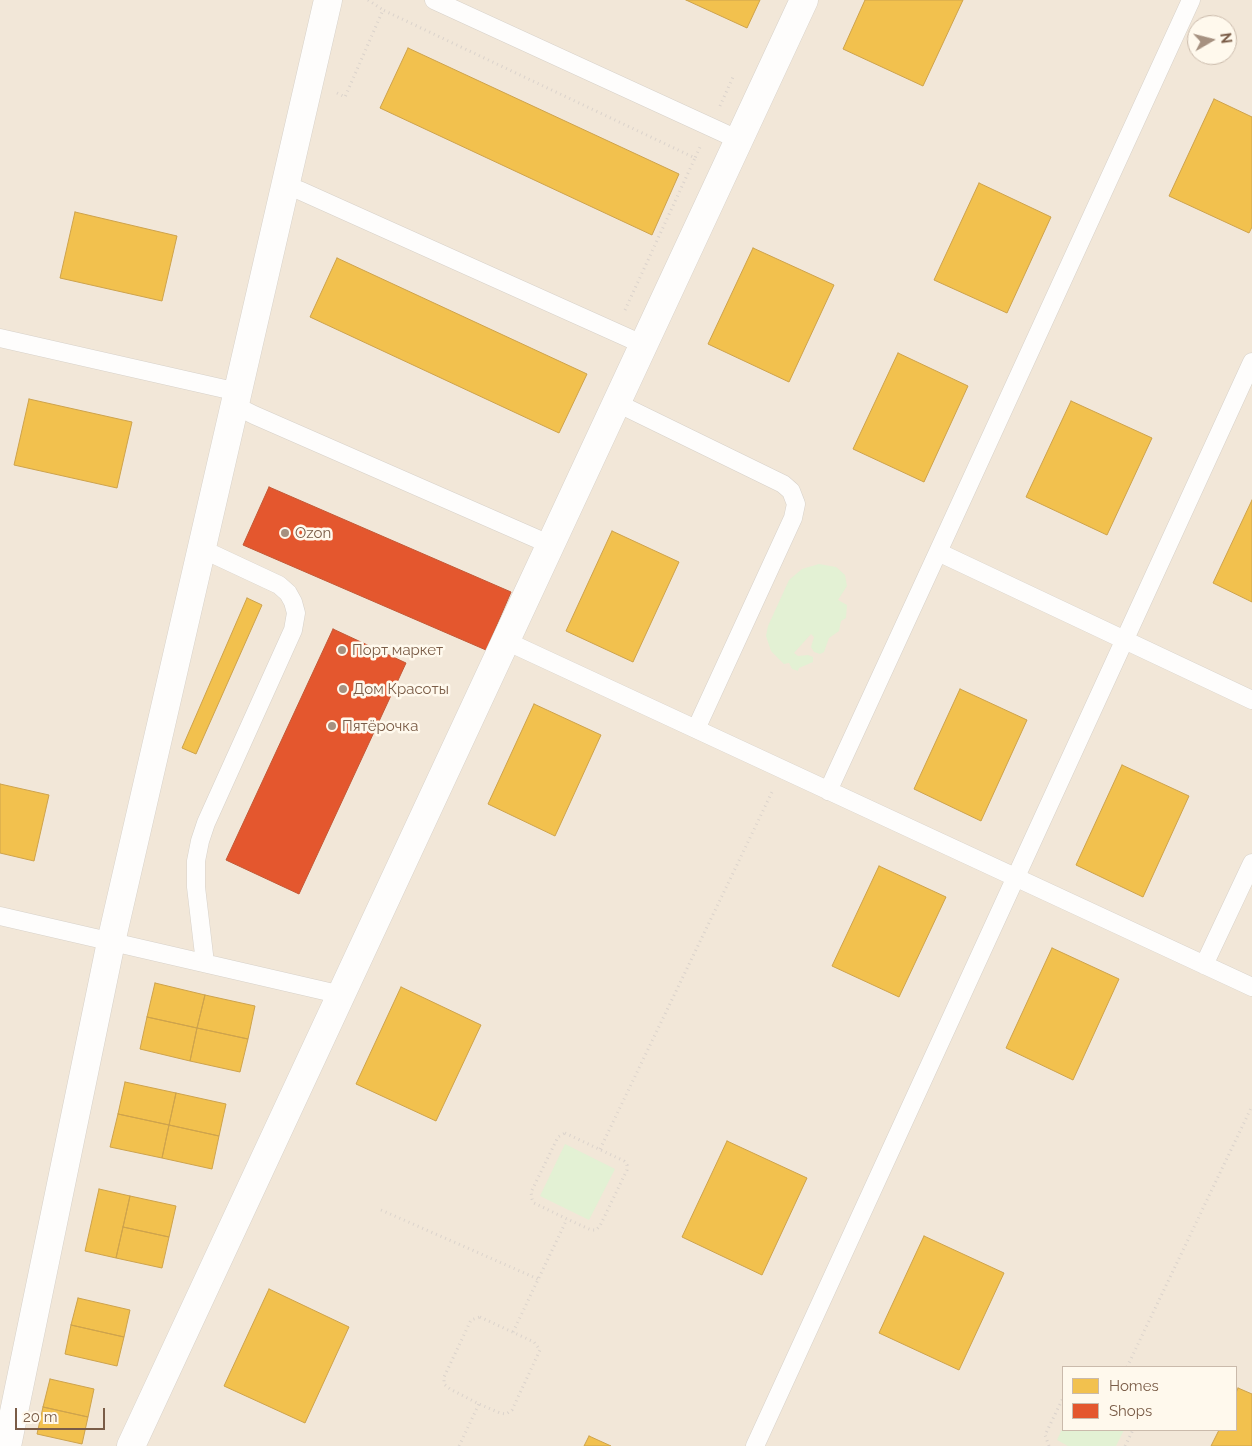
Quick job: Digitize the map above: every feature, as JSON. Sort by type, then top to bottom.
[{"type":"street","points":[[7,1446],[112,942],[328,0]]},
{"type":"street","points":[[131,1446],[804,0]]},
{"type":"lane","points":[[434,0],[710,125],[739,140]]},
{"type":"lane","points":[[828,791],[1191,0]]},
{"type":"lane","points":[[285,185],[644,345]]},
{"type":"lane","points":[[0,338],[236,398],[263,419],[551,545]]},
{"type":"lane","points":[[755,1446],[1252,362]]},
{"type":"lane","points":[[617,403],[783,484],[791,491],[796,504],[793,518],[696,729]]},
{"type":"lane","points":[[202,549],[279,585],[291,597],[296,614],[293,630],[206,823],[200,841],[196,861],[196,887],[205,963]]},
{"type":"lane","points":[[938,552],[1252,700]]},
{"type":"lane","points":[[506,641],[1252,987]]},
{"type":"lane","points":[[1204,965],[1252,863]]},
{"type":"lane","points":[[0,916],[342,995]]},
{"type":"path","points":[[368,0],[383,10],[695,158],[736,72]]},
{"type":"path","points":[[331,90],[345,97],[383,10]]},
{"type":"path","points":[[600,1149],[783,770]]},
{"type":"path","points":[[1127,1366],[1252,1106]]},
{"type":"path","points":[[568,1133],[624,1161],[627,1165],[627,1170],[598,1228],[591,1230],[567,1219],[534,1203],[531,1192],[558,1137],[568,1133]]},
{"type":"path","points":[[381,1210],[538,1279]]},
{"type":"path","points":[[513,1332],[567,1219]]},
{"type":"path","points":[[480,1317],[537,1344],[540,1350],[509,1413],[503,1414],[479,1404],[446,1387],[444,1377],[471,1320],[480,1317]]},
{"type":"path","points":[[1049,1446],[1045,1435],[1062,1400]]},
{"type":"path","points":[[459,1446],[479,1404]]},
{"type":"path","points":[[1125,1446],[1132,1431]]},
{"type":"shaded area","points":[[0,0],[1252,0],[1252,1446],[0,1446]]},
{"type":"green space","points":[[819,564],[836,567],[845,575],[847,586],[838,600],[847,605],[846,618],[841,621],[839,631],[829,638],[824,652],[820,654],[814,652],[811,647],[814,637],[811,634],[794,653],[798,656],[808,655],[813,657],[813,662],[799,668],[798,671],[792,669],[789,663],[784,664],[771,651],[766,636],[768,626],[789,580],[802,569]]},
{"type":"green space","points":[[565,1144],[615,1169],[589,1220],[540,1196]]},
{"type":"green space","points":[[1062,1429],[1062,1431],[1124,1431],[1116,1446],[1068,1446],[1057,1440]]},
{"type":"building: Homes","points":[[686,0],[760,0],[747,28]]},
{"type":"building: Homes","points":[[865,0],[963,0],[923,86],[843,49]]},
{"type":"building: Homes","points":[[408,48],[679,174],[652,235],[380,108]]},
{"type":"building: Homes","points":[[1214,99],[1252,117],[1252,227],[1249,233],[1169,196]]},
{"type":"building: Homes","points":[[979,183],[1051,217],[1007,313],[934,280]]},
{"type":"building: Homes","points":[[75,212],[177,236],[162,301],[60,278]]},
{"type":"building: Homes","points":[[753,248],[834,285],[789,382],[708,344]]},
{"type":"building: Homes","points":[[337,258],[587,374],[559,433],[310,317]]},
{"type":"building: Homes","points":[[898,353],[968,386],[924,482],[853,449]]},
{"type":"building: Homes","points":[[29,399],[132,422],[117,488],[14,465]]},
{"type":"building: Homes","points":[[1071,401],[1152,438],[1107,535],[1026,497]]},
{"type":"building: Homes","points":[[1252,500],[1252,602],[1213,583]]},
{"type":"building: Homes","points":[[612,531],[679,562],[633,662],[566,631]]},
{"type":"building: Homes","points":[[247,598],[262,605],[196,754],[182,748]]},
{"type":"building: Homes","points":[[960,689],[1027,720],[981,821],[914,789]]},
{"type":"building: Homes","points":[[534,704],[601,735],[555,836],[488,804]]},
{"type":"building: Homes","points":[[1122,765],[1189,796],[1143,897],[1076,865]]},
{"type":"building: Homes","points":[[0,784],[49,795],[34,861],[0,853]]},
{"type":"building: Homes","points":[[879,866],[946,897],[899,997],[832,966]]},
{"type":"building: Homes","points":[[1052,948],[1119,979],[1073,1080],[1006,1048]]},
{"type":"building: Homes","points":[[155,983],[205,995],[197,1028],[147,1017]]},
{"type":"building: Homes","points":[[401,987],[481,1025],[436,1121],[356,1084]]},
{"type":"building: Homes","points":[[205,995],[255,1006],[248,1039],[197,1028]]},
{"type":"building: Homes","points":[[147,1017],[197,1028],[190,1061],[140,1049]]},
{"type":"building: Homes","points":[[197,1028],[248,1039],[240,1072],[190,1061]]},
{"type":"building: Homes","points":[[125,1082],[176,1093],[169,1125],[118,1114]]},
{"type":"building: Homes","points":[[176,1093],[226,1104],[219,1136],[169,1125]]},
{"type":"building: Homes","points":[[118,1114],[169,1125],[162,1158],[110,1147]]},
{"type":"building: Homes","points":[[169,1125],[219,1136],[212,1169],[162,1158]]},
{"type":"building: Homes","points":[[727,1141],[807,1178],[762,1275],[682,1237]]},
{"type":"building: Homes","points":[[99,1189],[130,1196],[116,1258],[85,1251]]},
{"type":"building: Homes","points":[[130,1196],[176,1206],[169,1237],[123,1227]]},
{"type":"building: Homes","points":[[123,1227],[169,1237],[162,1268],[116,1258]]},
{"type":"building: Homes","points":[[924,1236],[1004,1273],[959,1370],[879,1333]]},
{"type":"building: Homes","points":[[269,1289],[349,1327],[305,1423],[224,1386]]},
{"type":"building: Homes","points":[[78,1298],[130,1310],[124,1337],[71,1325]]},
{"type":"building: Homes","points":[[71,1325],[124,1337],[117,1366],[65,1354]]},
{"type":"building: Homes","points":[[50,1379],[94,1389],[88,1417],[43,1407]]},
{"type":"building: Homes","points":[[1238,1388],[1252,1394],[1252,1446],[1211,1446],[1218,1431],[1237,1431]]},
{"type":"building: Homes","points":[[43,1407],[88,1417],[82,1444],[37,1434]]},
{"type":"building: Homes","points":[[589,1436],[611,1446],[584,1446]]},
{"type":"building: Shops","points":[[269,487],[511,592],[486,650],[243,545]]},
{"type":"building: Shops","name":"Пятёрочка","points":[[333,629],[406,663],[299,894],[226,860]]},
{"type":"place","name":"Ozon","points":[[285,533]]},
{"type":"place","name":"Порт маркет","points":[[342,650]]},
{"type":"place","name":"Дом Красоты","points":[[343,689]]},
{"type":"place","name":"Пятёрочка","points":[[332,726]]}]
